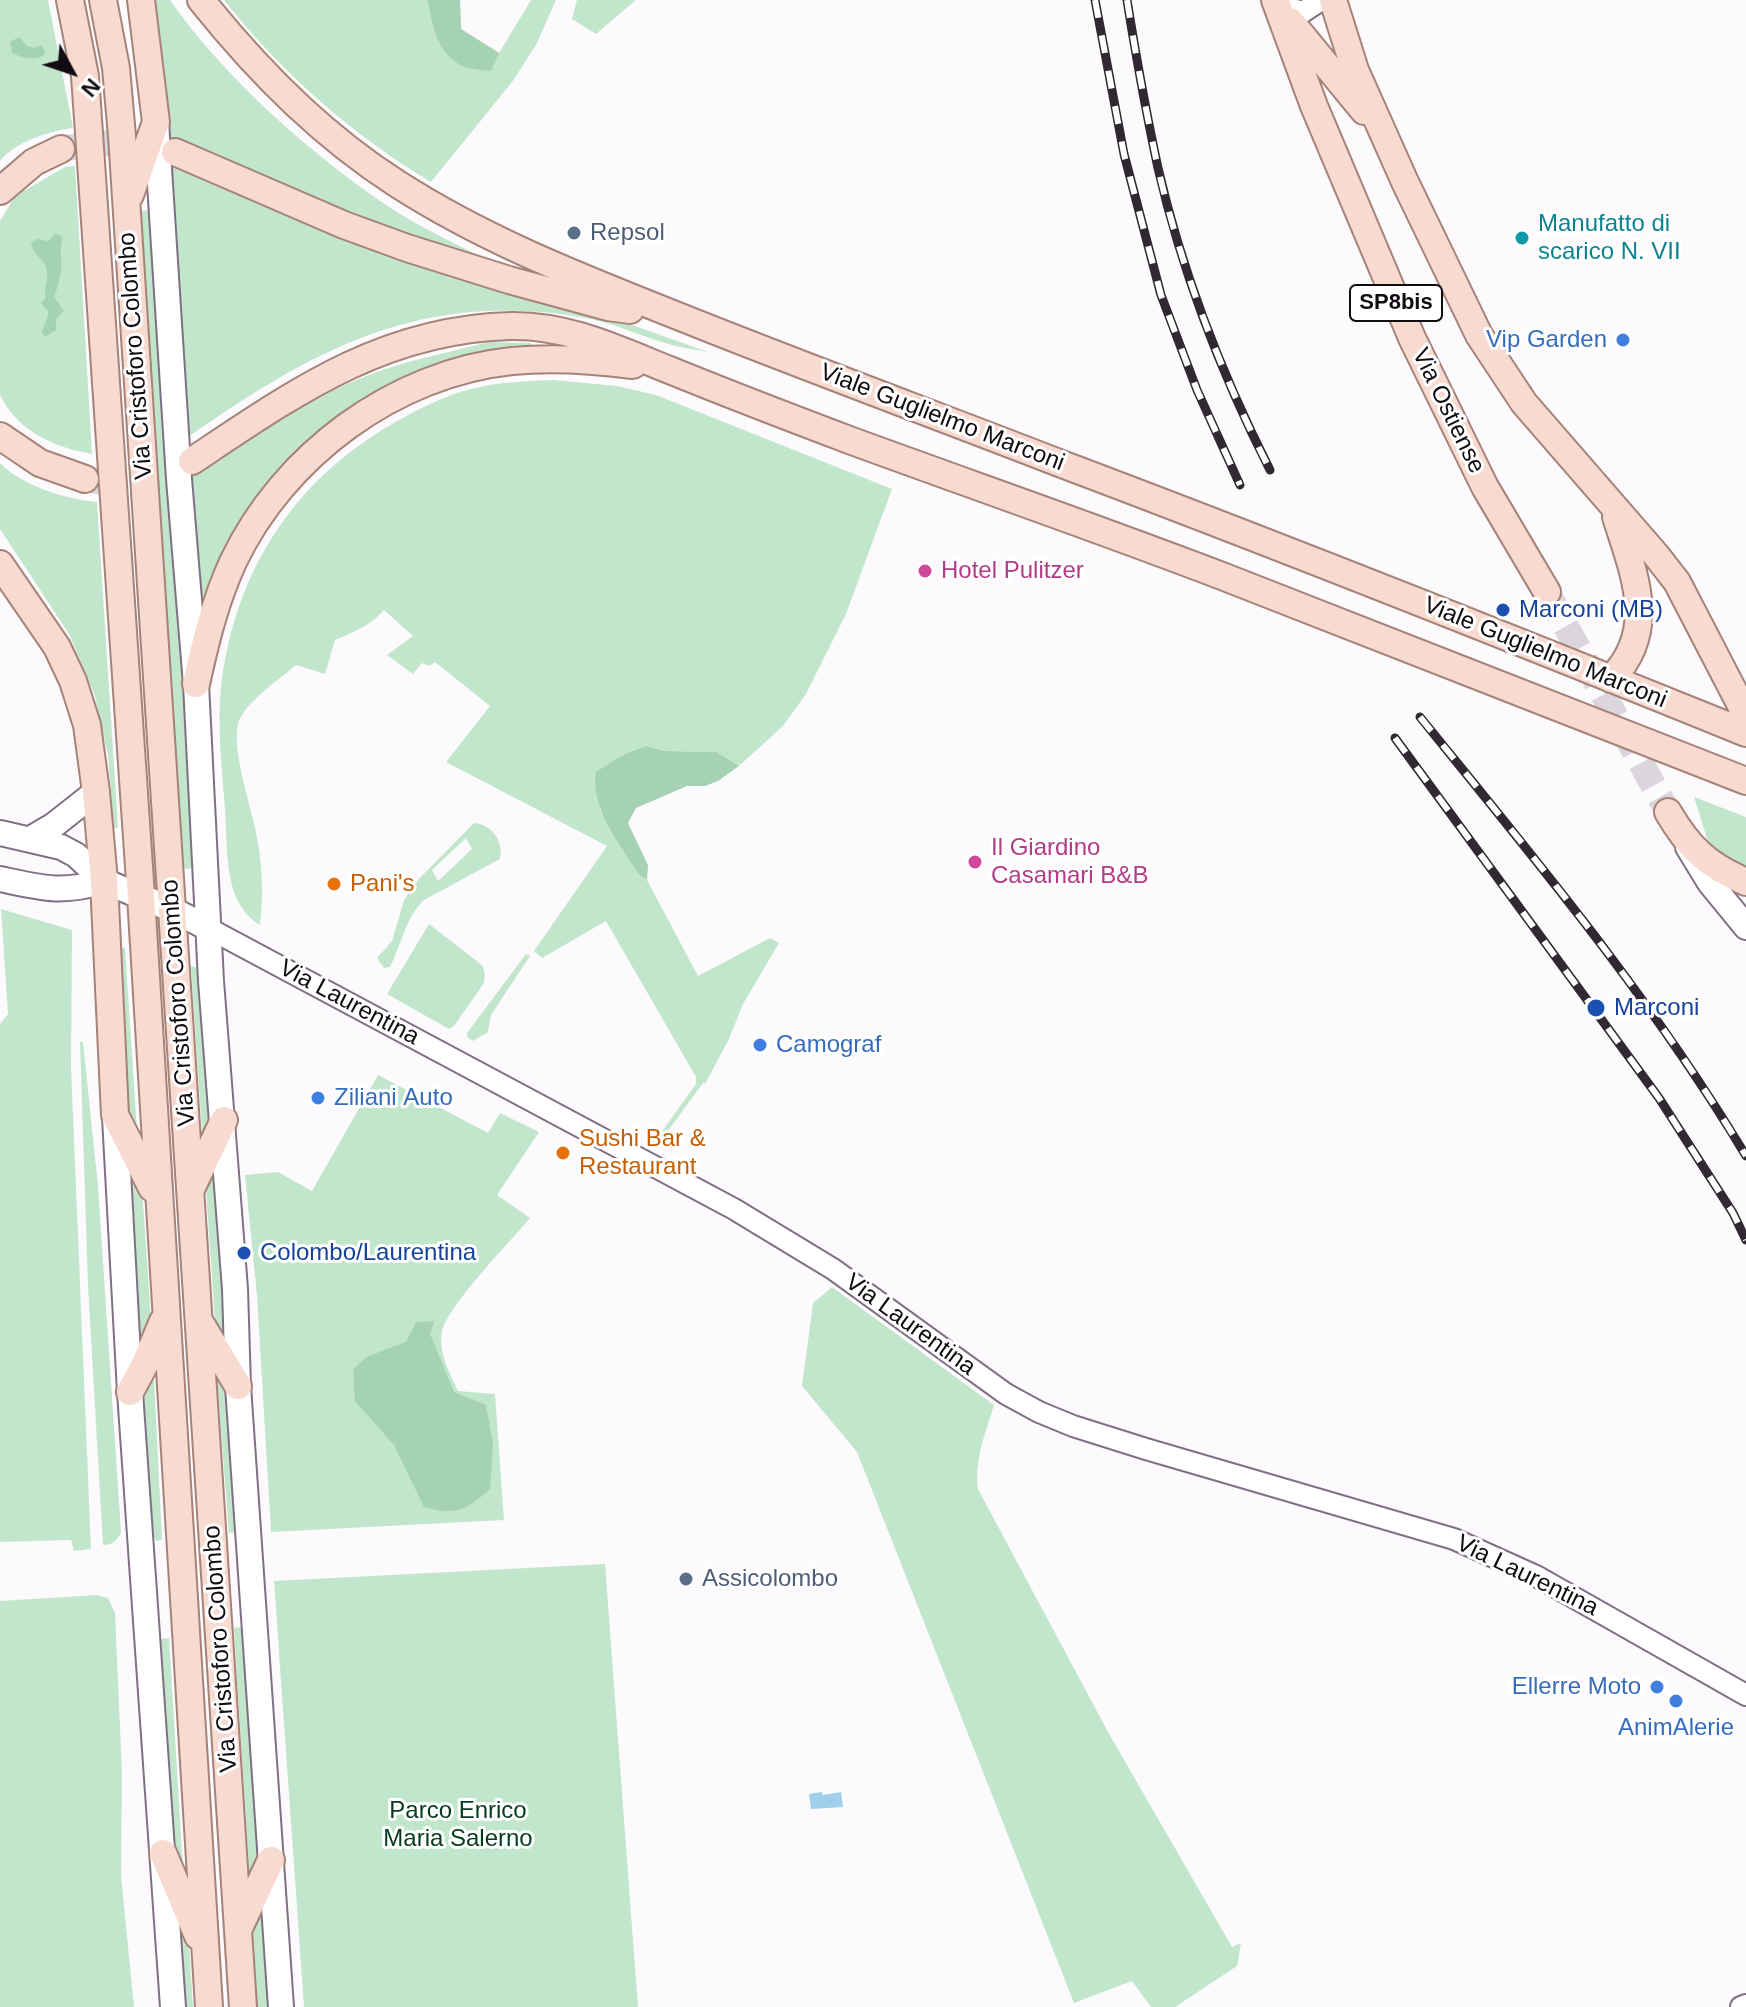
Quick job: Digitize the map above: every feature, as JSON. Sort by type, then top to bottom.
[{"type":"main road","name":"Via Cristoforo Colombo","points":[[70,0],[87,100],[141,896],[209,2007]]},
{"type":"main road","name":"Via Cristoforo Colombo","points":[[103,0],[119,93],[243,2007]]},
{"type":"main road","name":"Via Cristoforo Colombo","points":[[141,0],[156,122],[179,479],[196,684],[208,928],[224,1120],[238,1386],[281,2007]]},
{"type":"main road","name":"Viale Guglielmo Marconi","points":[[201,0],[236,43],[287,96],[359,156],[396,183],[533,257],[1746,733]]},
{"type":"main road","points":[[1333,0],[1355,70],[1464,306],[1489,351],[1536,417],[1656,555],[1684,593],[1746,715]]},
{"type":"main road","points":[[1276,3],[1385,135]]},
{"type":"main road","name":"Via Ostiense","points":[[1276,3],[1314,106],[1412,338],[1485,487],[1547,592]]},
{"type":"main road","points":[[126,206],[156,122]]},
{"type":"main road","points":[[0,191],[19,173],[61,149]]},
{"type":"main road","points":[[175,152],[344,225],[407,248],[608,307],[685,319]]},
{"type":"main road","points":[[192,461],[290,396],[345,366],[408,342],[496,327],[547,327],[590,338],[670,370]]},
{"type":"main road","points":[[196,684],[206,638],[221,592],[257,519],[311,455],[360,417],[417,387],[497,363],[579,360],[670,370]]},
{"type":"main road","name":"Viale Guglielmo Marconi","points":[[670,370],[852,441],[1220,576],[1746,781]]},
{"type":"main road","points":[[0,436],[40,463],[85,479]]},
{"type":"main road","points":[[1611,679],[1633,652],[1639,619],[1633,574],[1612,506]]},
{"type":"main road","points":[[0,564],[41,621],[73,681],[87,725],[96,792],[104,881],[130,1392],[173,2007]]},
{"type":"main road","points":[[30,839],[54,825],[96,792]]},
{"type":"main road","points":[[1668,812],[1704,874],[1746,927]]},
{"type":"main road","name":"Via Laurentina","points":[[0,833],[66,849],[104,881],[208,928]]},
{"type":"main road","points":[[1683,838],[1708,862],[1746,882]]},
{"type":"main road","points":[[0,879],[61,890],[104,881]]},
{"type":"main road","points":[[115,1115],[158,1198]]},
{"type":"main road","points":[[190,1190],[224,1120]]},
{"type":"main road","points":[[130,1392],[166,1314]]},
{"type":"main road","points":[[199,1321],[238,1386]]},
{"type":"main road","points":[[163,1853],[205,1954]]},
{"type":"main road","points":[[238,1929],[271,1860]]},
{"type":"street","points":[[1276,3],[1295,12],[1303,12],[1321,0]]},
{"type":"street","name":"Via Laurentina","points":[[208,928],[734,1209],[833,1269],[1006,1394],[1054,1419],[1146,1449],[1434,1532],[1518,1566],[1746,1695]]},
{"type":"green space","points":[[0,0],[48,0],[73,128],[33,138],[14,148],[0,161]]},
{"type":"green space","points":[[148,0],[170,0],[216,58],[243,86],[301,140],[362,188],[428,230],[489,261],[423,243],[263,183],[164,134]]},
{"type":"green space","points":[[224,0],[460,0],[461,29],[499,53],[531,0],[556,0],[536,45],[512,82],[431,182],[373,144],[319,100],[269,52]]},
{"type":"green space","points":[[428,0],[460,0],[461,29],[499,53],[491,71],[465,67],[448,56],[434,30]]},
{"type":"green space","points":[[577,0],[636,0],[596,34],[572,19]]},
{"type":"green space","points":[[19,37],[27,46],[34,48],[41,45],[44,55],[32,58],[12,53],[10,42]]},
{"type":"green space","points":[[166,159],[708,352],[672,345],[591,319],[531,311],[475,312],[422,319],[372,334],[324,354],[276,379],[180,443]]},
{"type":"green space","points":[[75,166],[92,454],[38,436],[17,419],[0,395],[0,221],[15,196],[65,167]]},
{"type":"green space","points":[[151,210],[195,860],[194,867],[188,869],[184,868],[183,863],[140,211]]},
{"type":"green space","points":[[56,233],[63,238],[61,274],[54,297],[64,311],[56,319],[56,330],[45,337],[42,332],[49,312],[41,303],[46,297],[47,272],[31,243],[37,239],[48,241]]},
{"type":"green space","points":[[489,342],[531,343],[531,351],[348,415],[209,595],[202,597],[199,593],[187,480],[330,392],[403,364]]},
{"type":"green space","points":[[553,380],[617,386],[656,395],[892,489],[846,614],[806,694],[783,726],[739,766],[717,752],[665,751],[646,746],[600,809],[639,875],[647,880],[698,976],[770,938],[779,943],[743,1004],[705,1084],[659,1143],[655,1141],[696,1084],[696,1077],[606,921],[542,958],[534,951],[607,846],[446,762],[490,706],[435,662],[429,666],[422,663],[413,674],[387,655],[413,636],[384,610],[368,624],[335,640],[325,674],[296,665],[243,713],[239,721],[237,745],[260,855],[260,925],[239,903],[229,873],[220,748],[221,688],[239,608],[272,537],[295,505],[322,476],[353,450],[397,421],[463,391],[504,383]]},
{"type":"green space","points":[[0,463],[20,478],[45,490],[97,502],[118,828],[114,828],[108,756],[95,696],[69,634],[0,529]]},
{"type":"green space","points":[[646,746],[665,751],[717,752],[739,766],[718,781],[705,786],[687,786],[636,808],[628,823],[648,865],[647,880],[639,875],[608,826],[595,786],[596,772],[621,756]]},
{"type":"green space","points":[[1694,797],[1746,817],[1746,867],[1710,848]]},
{"type":"green space","points":[[474,823],[491,830],[498,840],[500,859],[424,900],[408,923],[390,967],[384,968],[377,958],[392,941],[404,900],[418,880]],"holes":[[[466,838],[472,849],[438,881],[432,870]]]},
{"type":"green space","points":[[1,909],[72,930],[71,1067],[91,1549],[74,1551],[71,1540],[0,1542],[0,1024],[8,1014]]},
{"type":"green space","points":[[429,924],[483,966],[485,975],[484,983],[449,1029],[387,994]]},
{"type":"green space","points":[[119,946],[125,948],[138,1145],[126,1117]]},
{"type":"green space","points":[[526,954],[530,956],[491,1015],[488,1032],[473,1041],[468,1038],[467,1033]]},
{"type":"green space","points":[[191,966],[201,969],[211,1120],[203,1145]]},
{"type":"green space","points":[[80,1042],[83,1042],[98,1186],[121,1533],[114,1542],[103,1545],[88,1286]]},
{"type":"green space","points":[[378,1075],[488,1133],[500,1113],[539,1132],[497,1195],[530,1218],[455,1306],[446,1321],[441,1340],[446,1363],[458,1391],[495,1394],[504,1520],[271,1532],[257,1295],[245,1175],[278,1172],[312,1191]]},
{"type":"green space","points":[[128,1156],[142,1187],[151,1320],[141,1351]]},
{"type":"green space","points":[[213,1162],[227,1350],[215,1322],[206,1189]]},
{"type":"green space","points":[[832,1287],[994,1405],[979,1457],[978,1489],[1108,1732],[1232,1947],[1241,1943],[1237,1966],[1175,2007],[1151,2007],[1132,1981],[1074,2003],[857,1452],[802,1386],[813,1303]]},
{"type":"green space","points":[[434,1321],[430,1334],[454,1392],[486,1405],[493,1444],[490,1489],[474,1502],[453,1511],[424,1507],[394,1445],[355,1401],[353,1370],[366,1357],[406,1342],[416,1322]]},
{"type":"green space","points":[[151,1366],[162,1540],[156,1541],[152,1532],[144,1398]]},
{"type":"green space","points":[[216,1367],[229,1392],[237,1532],[229,1533]]},
{"type":"green space","name":"Parco Enrico Maria Salerno","points":[[605,1564],[638,2007],[304,2007],[274,1581]]},
{"type":"green space","points":[[97,1595],[108,1598],[115,1613],[122,1773],[121,1876],[134,2007],[0,2007],[0,1601]]},
{"type":"green space","points":[[244,1627],[259,1855],[250,1884],[234,1628]]},
{"type":"green space","points":[[169,1638],[184,1886],[171,1848],[160,1639]]},
{"type":"green space","points":[[261,1899],[268,2007],[257,2007],[252,1922]]},
{"type":"green space","points":[[175,1900],[188,1928],[193,2007],[182,2007]]},
{"type":"water","points":[[822,1792],[823,1795],[841,1792],[843,1807],[811,1809],[809,1794]]},
{"type":"tunnel","points":[[61,149],[97,143],[145,145]]},
{"type":"tunnel","points":[[92,480],[121,484],[156,480],[192,461]]},
{"type":"tunnel","points":[[1547,592],[1668,812]]},
{"type":"railway","points":[[1095,0],[1124,154],[1161,295],[1197,390],[1240,485]]},
{"type":"railway","points":[[1127,0],[1158,168],[1179,246],[1220,360],[1270,470]]},
{"type":"railway","points":[[1420,717],[1632,986],[1672,1041],[1746,1156]]},
{"type":"railway","points":[[1395,738],[1659,1098],[1733,1213],[1746,1240]]},
{"type":"place","name":"Repsol","points":[[574,233]]},
{"type":"place","name":"Manufatto di scarico N. VII","points":[[1522,238]]},
{"type":"place","name":"Vip Garden","points":[[1623,340]]},
{"type":"place","name":"Hotel Pulitzer","points":[[925,571]]},
{"type":"place","name":"Marconi (MB)","points":[[1503,610]]},
{"type":"place","name":"Il Giardino Casamari B&B","points":[[975,862]]},
{"type":"place","name":"Pani's","points":[[334,884]]},
{"type":"place","name":"Marconi","points":[[1596,1008]]},
{"type":"place","name":"Camograf","points":[[760,1045]]},
{"type":"place","name":"Ziliani Auto","points":[[318,1098]]},
{"type":"place","name":"Sushi Bar & Restaurant","points":[[563,1153]]},
{"type":"place","name":"Colombo/Laurentina","points":[[244,1253]]},
{"type":"place","name":"Assicolombo","points":[[686,1579]]},
{"type":"place","name":"Ellerre Moto","points":[[1657,1687]]},
{"type":"place","name":"AnimAlerie","points":[[1676,1701]]}]
